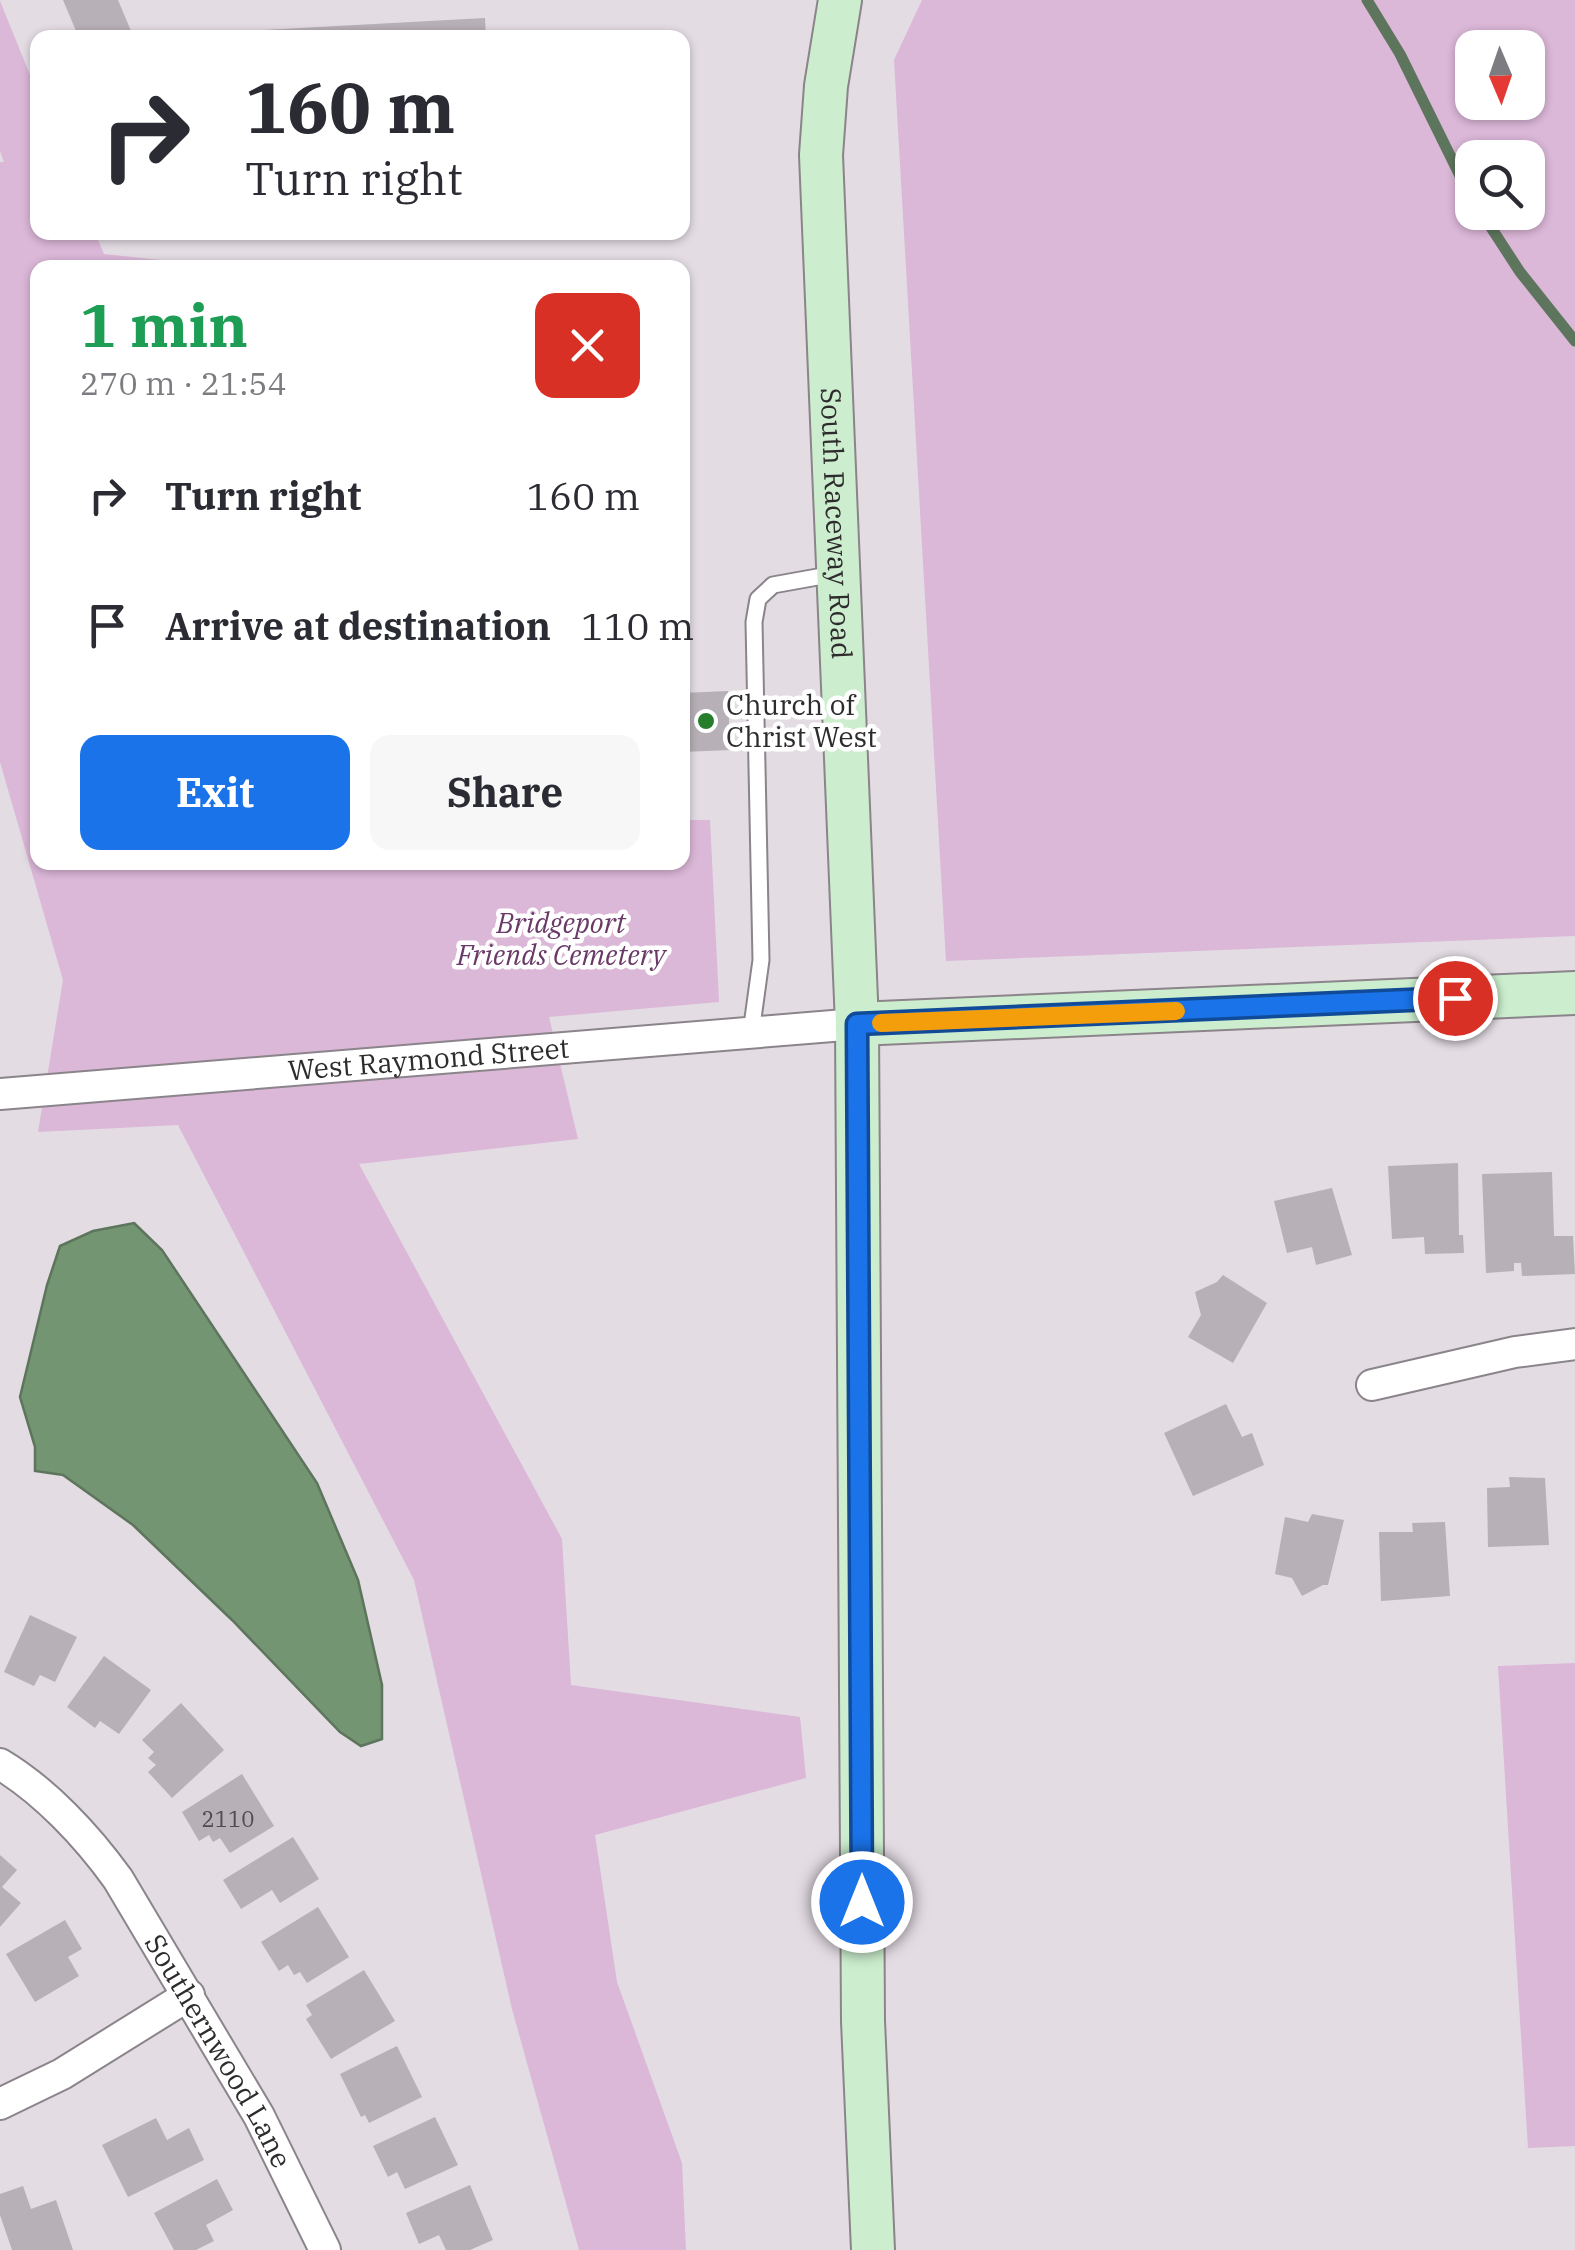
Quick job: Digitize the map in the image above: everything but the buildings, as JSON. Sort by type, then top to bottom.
[{"type":"main road","name":"South Raceway Road","points":[[840,0],[826,86],[821,155],[857,1024],[863,2021],[873,2250]]},
{"type":"main road","points":[[857,1024],[1575,993]]},
{"type":"street","name":"West Raymond Street","points":[[0,1094],[857,1024]]},
{"type":"street","points":[[1372,1386],[1515,1352],[1575,1344]]},
{"type":"street","name":"Southernwood Lane","points":[[0,1764],[24,1779],[102,1857],[260,2116],[325,2250]]},
{"type":"street","points":[[0,2104],[62,2074],[189,1994]]},
{"type":"lane","points":[[751,1033],[762,960],[754,622],[758,598],[773,585],[838,573]]},
{"type":"green space","points":[[922,0],[1575,0],[1575,936],[946,961],[894,60]]},
{"type":"green space","points":[[0,1],[30,75],[30,240],[98,240],[104,254],[161,260],[30,260],[30,866],[0,762],[0,162],[4,162],[0,151]]},
{"type":"green space","name":"Bridgeport Friends Cemetery","points":[[690,820],[710,820],[719,1002],[549,1017],[578,1139],[359,1164],[562,1539],[571,1685],[800,1717],[806,1778],[595,1835],[617,1982],[682,2163],[686,2250],[579,2250],[512,2009],[414,1580],[178,1125],[38,1132],[63,980],[31,870],[690,870]]},
{"type":"green space","points":[[1575,1663],[1575,2146],[1528,2148],[1498,1666]]},
{"type":"shaded area","points":[[134,1223],[162,1250],[317,1483],[358,1580],[382,1685],[382,1739],[361,1746],[340,1732],[133,1525],[63,1475],[35,1471],[35,1447],[20,1397],[60,1246],[93,1231]]},
{"type":"waterway","points":[[1367,0],[1400,54],[1455,166]]},
{"type":"waterway","points":[[1493,230],[1520,272],[1575,341]]},
{"type":"slow traffic","points":[[881,1023],[1176,1011]]},
{"type":"place","name":"Church of Christ West","points":[[706,721]]},
{"type":"route","points":[[862,1902],[857,1024],[1455,998]]}]
